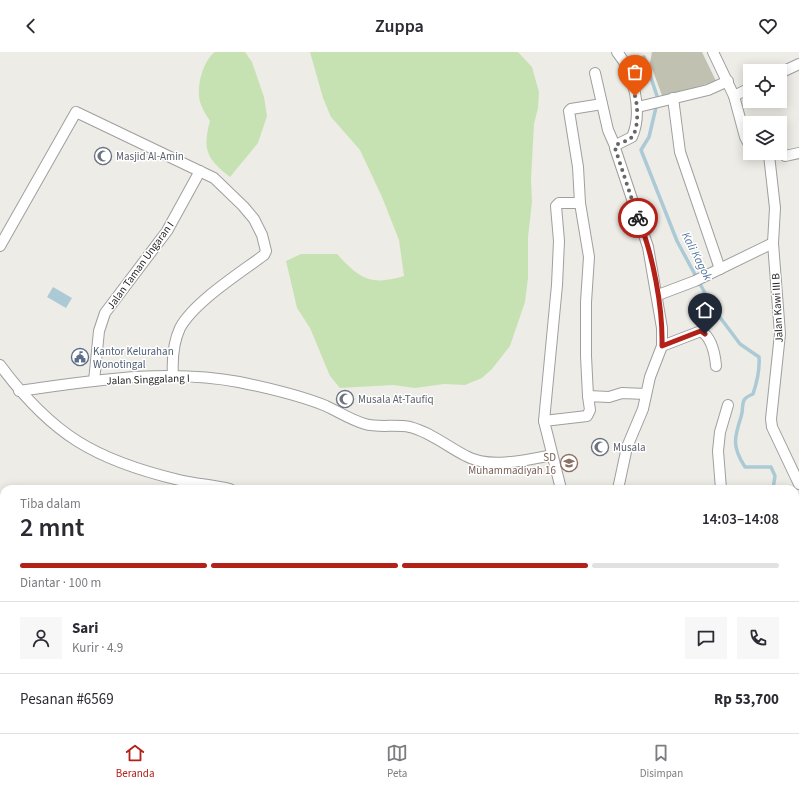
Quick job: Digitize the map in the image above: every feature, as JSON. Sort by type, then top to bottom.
[{"type":"street","points":[[615,146],[632,137],[638,107],[629,74],[617,52]]},
{"type":"street","points":[[713,52],[734,96],[743,130]]},
{"type":"street","points":[[787,70],[799,64]]},
{"type":"street","points":[[595,73],[602,104],[648,247],[658,295],[662,328],[662,346],[650,377],[641,416],[627,447],[619,485]]},
{"type":"street","points":[[638,107],[708,90],[728,81]]},
{"type":"street","points":[[734,96],[743,92]]},
{"type":"street","points":[[673,98],[680,152],[720,269]]},
{"type":"street","points":[[544,421],[587,416],[590,410],[586,356],[586,302],[589,257],[580,203],[578,167],[569,111],[571,108],[602,104]]},
{"type":"street","points":[[2,238],[76,112],[200,171],[226,188],[243,206],[262,235],[266,251],[264,255],[213,294],[185,319],[180,329],[172,355],[173,376]]},
{"type":"street","points":[[787,156],[799,153]]},
{"type":"street","name":"Jalan Kawi III B","points":[[770,160],[775,208],[773,243],[780,346],[771,419],[774,436],[799,484]]},
{"type":"street","name":"Jalan Taman Ungaran I","points":[[94,381],[99,331],[105,313],[167,231],[200,171]]},
{"type":"street","points":[[560,485],[544,421],[557,285],[559,241],[556,206],[559,203],[580,203]]},
{"type":"street","points":[[658,295],[698,279],[773,243]]},
{"type":"street","points":[[662,346],[701,331],[711,344],[716,366]]},
{"type":"street","points":[[0,365],[38,411],[76,442],[106,458],[180,480],[208,485]]},
{"type":"street","name":"Jalan Singgalang I","points":[[20,391],[94,381],[139,377],[173,376],[238,382],[299,397],[327,406],[339,414],[367,425],[410,427],[440,440],[467,457],[477,460],[518,462],[552,455]]},
{"type":"street","points":[[588,396],[608,397],[622,393],[646,394]]},
{"type":"street","points":[[721,485],[718,451],[720,432],[728,405]]},
{"type":"shaded area","points":[[652,52],[702,52],[716,81],[663,98],[650,63]]},
{"type":"green space","points":[[215,52],[245,52],[252,62],[264,97],[267,116],[258,143],[230,177],[216,165],[208,153],[207,139],[210,121],[199,98],[202,71],[208,60]]},
{"type":"green space","points":[[310,52],[518,52],[532,67],[539,92],[538,108],[534,124],[531,179],[532,202],[528,237],[528,278],[525,302],[510,346],[492,369],[482,378],[465,385],[444,384],[415,388],[393,385],[340,388],[330,376],[310,328],[297,308],[286,261],[301,254],[337,254],[359,275],[366,278],[382,280],[404,276],[399,240],[382,197],[360,150],[331,117],[323,98]]},
{"type":"water","points":[[53,287],[72,298],[66,308],[47,297]]},
{"type":"waterway","name":"Kali Kagok","points":[[644,57],[658,99],[649,137],[641,150],[677,241],[713,308],[740,344],[759,357],[759,371],[753,394],[745,398],[743,403],[736,437],[736,448],[745,467],[771,467],[775,476],[774,485]]},
{"type":"way so far","points":[[635,96],[638,107],[636,124],[632,137],[616,145],[615,148],[638,218]]},
{"type":"place","name":"Masjid Al-Amin","points":[[103,156]]},
{"type":"place","name":"Kantor Kelurahan Wonotingal","points":[[80,357]]},
{"type":"place","name":"Musala At-Taufiq","points":[[345,399]]},
{"type":"place","name":"Musala","points":[[600,447]]},
{"type":"place","name":"SD Muhammadiyah 16","points":[[569,463]]},
{"type":"route","points":[[638,218],[648,247],[658,295],[662,328],[662,346],[701,331],[705,334]]}]
